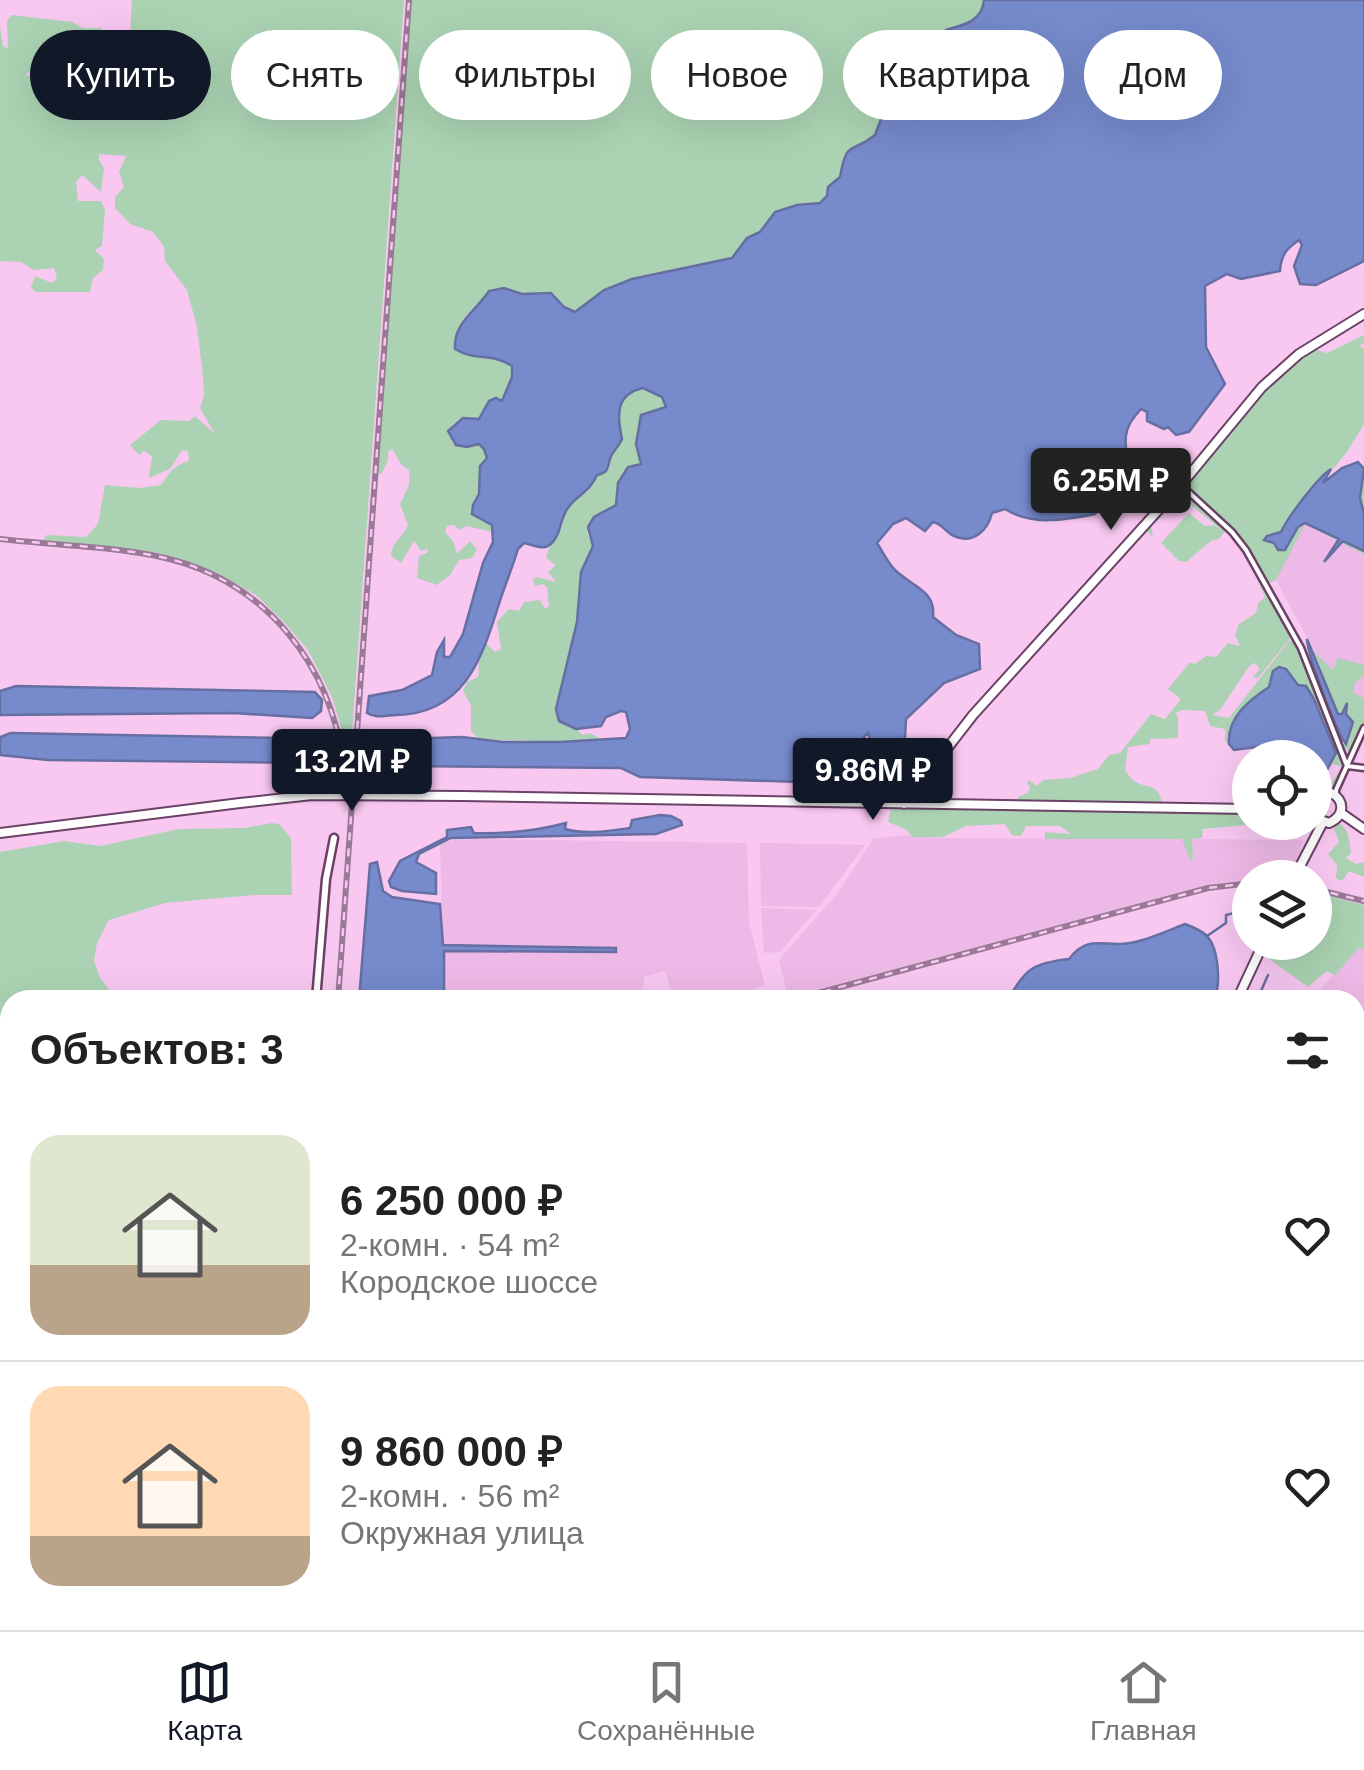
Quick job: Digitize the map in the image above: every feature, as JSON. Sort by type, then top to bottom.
[{"type":"main road","points":[[904,804],[973,715],[1181,485],[1247,404],[1283,366],[1364,314]]},
{"type":"main road","points":[[1332,793],[1341,803],[1341,816]]},
{"type":"main road","points":[[0,833],[312,795],[1232,809]]},
{"type":"main road","points":[[1332,818],[1341,816],[1364,829]]},
{"type":"main road","points":[[1242,990],[1256,960]]},
{"type":"street","points":[[1181,485],[1246,550],[1301,648],[1346,766]]},
{"type":"street","points":[[1335,793],[1364,728]]},
{"type":"street","points":[[1346,766],[1364,768]]},
{"type":"street","points":[[317,990],[326,880],[334,838]]},
{"type":"shaded area","points":[[1305,524],[1364,554],[1364,703],[1329,685],[1275,578]]},
{"type":"shaded area","points":[[905,835],[1183,839],[1191,860],[1192,839],[1303,840],[1298,860],[1232,860],[1232,882],[814,990],[786,990],[779,960],[839,891],[873,839]]},
{"type":"shaded area","points":[[452,840],[747,843],[749,922],[765,986],[751,990],[671,990],[665,971],[644,977],[642,990],[445,990],[440,845]]},
{"type":"shaded area","points":[[760,843],[865,845],[819,907],[761,906]]},
{"type":"shaded area","points":[[761,908],[816,910],[780,952],[764,953]]},
{"type":"shaded area","points":[[1359,948],[1364,950],[1364,990],[1319,990]]},
{"type":"green space","points":[[132,0],[404,0],[399,71],[399,30],[231,30],[231,120],[395,120],[348,751],[332,697],[308,650],[256,595],[217,573],[160,553],[43,540],[47,535],[86,537],[98,524],[105,485],[161,485],[172,470],[189,461],[188,451],[182,450],[170,469],[149,478],[152,456],[144,451],[139,455],[130,445],[161,420],[189,421],[195,416],[215,434],[200,408],[203,377],[197,327],[187,290],[165,261],[164,247],[153,232],[130,224],[115,208],[115,197],[124,187],[119,172],[126,156],[99,154],[104,168],[101,192],[82,175],[76,182],[78,201],[101,201],[105,210],[102,246],[95,250],[104,259],[103,270],[93,278],[90,292],[35,292],[31,287],[35,276],[52,283],[57,278],[54,268],[34,270],[21,262],[0,261],[0,27],[3,46],[8,49],[7,20],[12,15],[102,28],[30,30],[30,72],[25,75],[30,76],[30,120],[211,120],[211,30],[130,30]]},
{"type":"green space","points":[[410,0],[984,0],[974,19],[946,30],[843,30],[843,120],[881,120],[875,135],[848,152],[840,178],[828,186],[820,203],[775,212],[732,258],[632,279],[604,290],[575,312],[551,293],[522,294],[504,288],[489,291],[478,309],[467,314],[459,332],[461,353],[498,357],[511,364],[512,377],[501,402],[496,398],[489,401],[478,419],[463,418],[452,425],[452,442],[465,447],[479,444],[485,449],[487,458],[480,466],[479,494],[472,514],[493,527],[492,532],[447,526],[445,532],[457,554],[470,541],[477,550],[472,558],[459,560],[450,575],[437,585],[417,578],[419,556],[427,553],[428,548],[421,551],[414,541],[401,563],[391,556],[408,525],[400,504],[409,485],[409,470],[392,449],[381,474],[376,473]]},
{"type":"green space","points":[[1364,335],[1364,344],[1359,345],[1364,349],[1364,424],[1322,482],[1356,462],[1364,466],[1364,554],[1341,543],[1324,562],[1338,541],[1305,524],[1276,580],[1266,584],[1240,536],[1192,492],[1189,481],[1246,411],[1294,363],[1312,349],[1327,353]]},
{"type":"green space","points":[[639,388],[662,397],[666,408],[641,415],[636,444],[640,464],[628,467],[618,483],[616,505],[594,517],[587,532],[593,546],[580,581],[577,622],[556,709],[559,721],[575,726],[582,735],[590,733],[603,740],[479,739],[471,731],[471,706],[463,691],[467,682],[478,677],[486,643],[495,652],[501,649],[497,622],[509,609],[519,611],[524,602],[540,600],[545,609],[549,606],[547,587],[535,586],[533,579],[556,582],[548,572],[556,565],[546,558],[552,540],[562,528],[566,509],[574,499],[588,492],[597,475],[610,467],[611,457],[621,442],[617,411],[629,393]]},
{"type":"green space","points":[[1181,493],[1207,510],[1226,530],[1186,562],[1179,561],[1161,543],[1189,513],[1205,526],[1214,525],[1223,531],[1183,499],[1151,525],[1153,537],[1144,528]]},
{"type":"green space","points":[[1257,580],[1292,636],[1258,678],[1253,677],[1260,669],[1255,663],[1250,665],[1220,710],[1212,715],[1229,718],[1289,641],[1295,640],[1343,761],[1343,769],[1332,788],[1342,767],[1332,764],[1336,753],[1320,711],[1306,686],[1298,685],[1286,669],[1279,667],[1273,671],[1269,687],[1236,718],[1229,744],[1225,742],[1225,729],[1210,726],[1205,711],[1183,710],[1175,713],[1178,738],[1150,739],[1150,744],[1128,747],[1125,771],[1134,781],[1155,789],[1162,802],[1018,801],[1018,797],[1028,793],[1029,780],[1037,786],[1043,780],[1070,778],[1098,769],[1109,755],[1120,753],[1151,714],[1165,719],[1181,699],[1168,689],[1190,662],[1216,657],[1228,643],[1240,646],[1235,635],[1239,624],[1256,613],[1258,603],[1265,597]]},
{"type":"green space","points":[[1311,649],[1333,670],[1338,658],[1364,665],[1364,675],[1355,683],[1353,693],[1364,698],[1364,723],[1349,752],[1342,744],[1347,744],[1353,722],[1345,712],[1347,703],[1342,714],[1338,714]]},
{"type":"green space","points":[[891,808],[1232,812],[1232,826],[1203,829],[1202,838],[1192,839],[1190,860],[1182,839],[1045,839],[1045,832],[1071,834],[1060,826],[1026,826],[1021,836],[1012,835],[1005,824],[966,826],[943,837],[912,837],[907,830],[888,822]]},
{"type":"green space","points":[[1339,823],[1349,840],[1351,853],[1346,858],[1356,864],[1364,862],[1364,877],[1349,871],[1342,881],[1336,878],[1337,865],[1328,854],[1339,842],[1334,829]]},
{"type":"green space","points":[[279,824],[291,838],[292,895],[165,903],[109,920],[97,943],[94,961],[109,990],[0,990],[0,852],[64,841],[100,846],[179,829]]},
{"type":"green space","points":[[1332,897],[1364,905],[1364,950],[1359,948],[1335,975],[1327,971],[1308,987],[1271,960],[1332,960]]},
{"type":"water","points":[[984,0],[1364,0],[1364,261],[1316,285],[1300,284],[1294,266],[1302,245],[1299,240],[1285,253],[1280,271],[1241,279],[1227,274],[1205,286],[1206,347],[1225,384],[1189,432],[1176,435],[1168,427],[1164,429],[1147,421],[1147,412],[1141,409],[1127,430],[1127,455],[1122,458],[1121,476],[1104,479],[1104,505],[1095,514],[1037,520],[1005,509],[992,513],[983,530],[967,539],[954,536],[933,522],[925,531],[906,518],[893,524],[877,543],[885,557],[895,570],[927,594],[933,617],[956,635],[979,644],[980,669],[944,683],[906,719],[903,778],[882,780],[868,733],[862,739],[863,781],[832,783],[640,777],[621,768],[403,766],[398,762],[369,760],[369,740],[462,737],[560,742],[626,738],[630,729],[626,712],[606,717],[601,726],[576,729],[559,721],[556,709],[577,622],[581,572],[593,546],[588,527],[594,517],[616,505],[618,483],[628,467],[641,464],[636,444],[641,415],[666,407],[662,397],[643,388],[623,401],[619,414],[622,439],[606,471],[597,475],[570,506],[552,543],[539,547],[524,543],[518,549],[484,647],[466,681],[438,705],[419,712],[381,716],[367,713],[369,696],[402,690],[432,675],[444,640],[444,657],[450,657],[463,634],[493,542],[492,525],[472,514],[479,494],[480,466],[487,458],[484,449],[479,444],[456,445],[448,431],[463,418],[479,419],[489,401],[502,401],[512,377],[512,366],[455,349],[458,332],[467,317],[489,291],[504,288],[522,294],[551,293],[575,312],[604,290],[632,279],[732,258],[775,212],[820,203],[827,196],[828,187],[840,177],[848,152],[875,135],[881,120],[1064,120],[1064,30],[946,30],[976,18]]},
{"type":"water","points":[[1358,462],[1364,469],[1360,498],[1364,551],[1343,541],[1324,562],[1339,539],[1305,523],[1298,527],[1285,550],[1278,550],[1274,543],[1264,540],[1281,532],[1325,473],[1331,469],[1323,483],[1342,468]]},
{"type":"water","points":[[1307,639],[1338,714],[1342,714],[1347,703],[1346,714],[1353,722],[1346,744],[1323,693]]},
{"type":"water","points":[[1279,667],[1286,669],[1298,685],[1306,686],[1331,740],[1232,740],[1232,748],[1229,735],[1236,718],[1269,687],[1273,671]]},
{"type":"water","points":[[16,686],[315,692],[322,700],[321,711],[312,718],[233,713],[0,715],[0,691]]},
{"type":"water","points":[[11,733],[331,739],[330,759],[314,763],[48,760],[0,755],[0,737]]},
{"type":"water","points":[[671,816],[682,825],[656,834],[451,838],[419,854],[416,862],[436,873],[436,894],[402,891],[391,887],[389,881],[400,861],[447,837],[447,830],[471,827],[474,833],[510,832],[566,823],[565,829],[598,832],[630,828],[632,820]]},
{"type":"water","points":[[377,862],[383,891],[392,897],[440,904],[443,945],[616,948],[616,952],[444,951],[444,990],[360,990],[370,864]]},
{"type":"water","points":[[1185,924],[1205,934],[1216,958],[1216,990],[1014,990],[1032,969],[1069,959],[1083,946],[1137,942]]},
{"type":"waterway","points":[[1207,936],[1226,923],[1226,915],[1232,914]]},
{"type":"waterway","points":[[1261,990],[1268,975]]},
{"type":"railway","points":[[339,990],[409,0]]},
{"type":"railway","points":[[0,539],[161,557],[199,568],[232,585],[288,633],[309,663],[326,696],[344,770]]},
{"type":"railway","points":[[829,990],[1208,888],[1232,885]]},
{"type":"railway","points":[[1332,893],[1364,901]]}]
